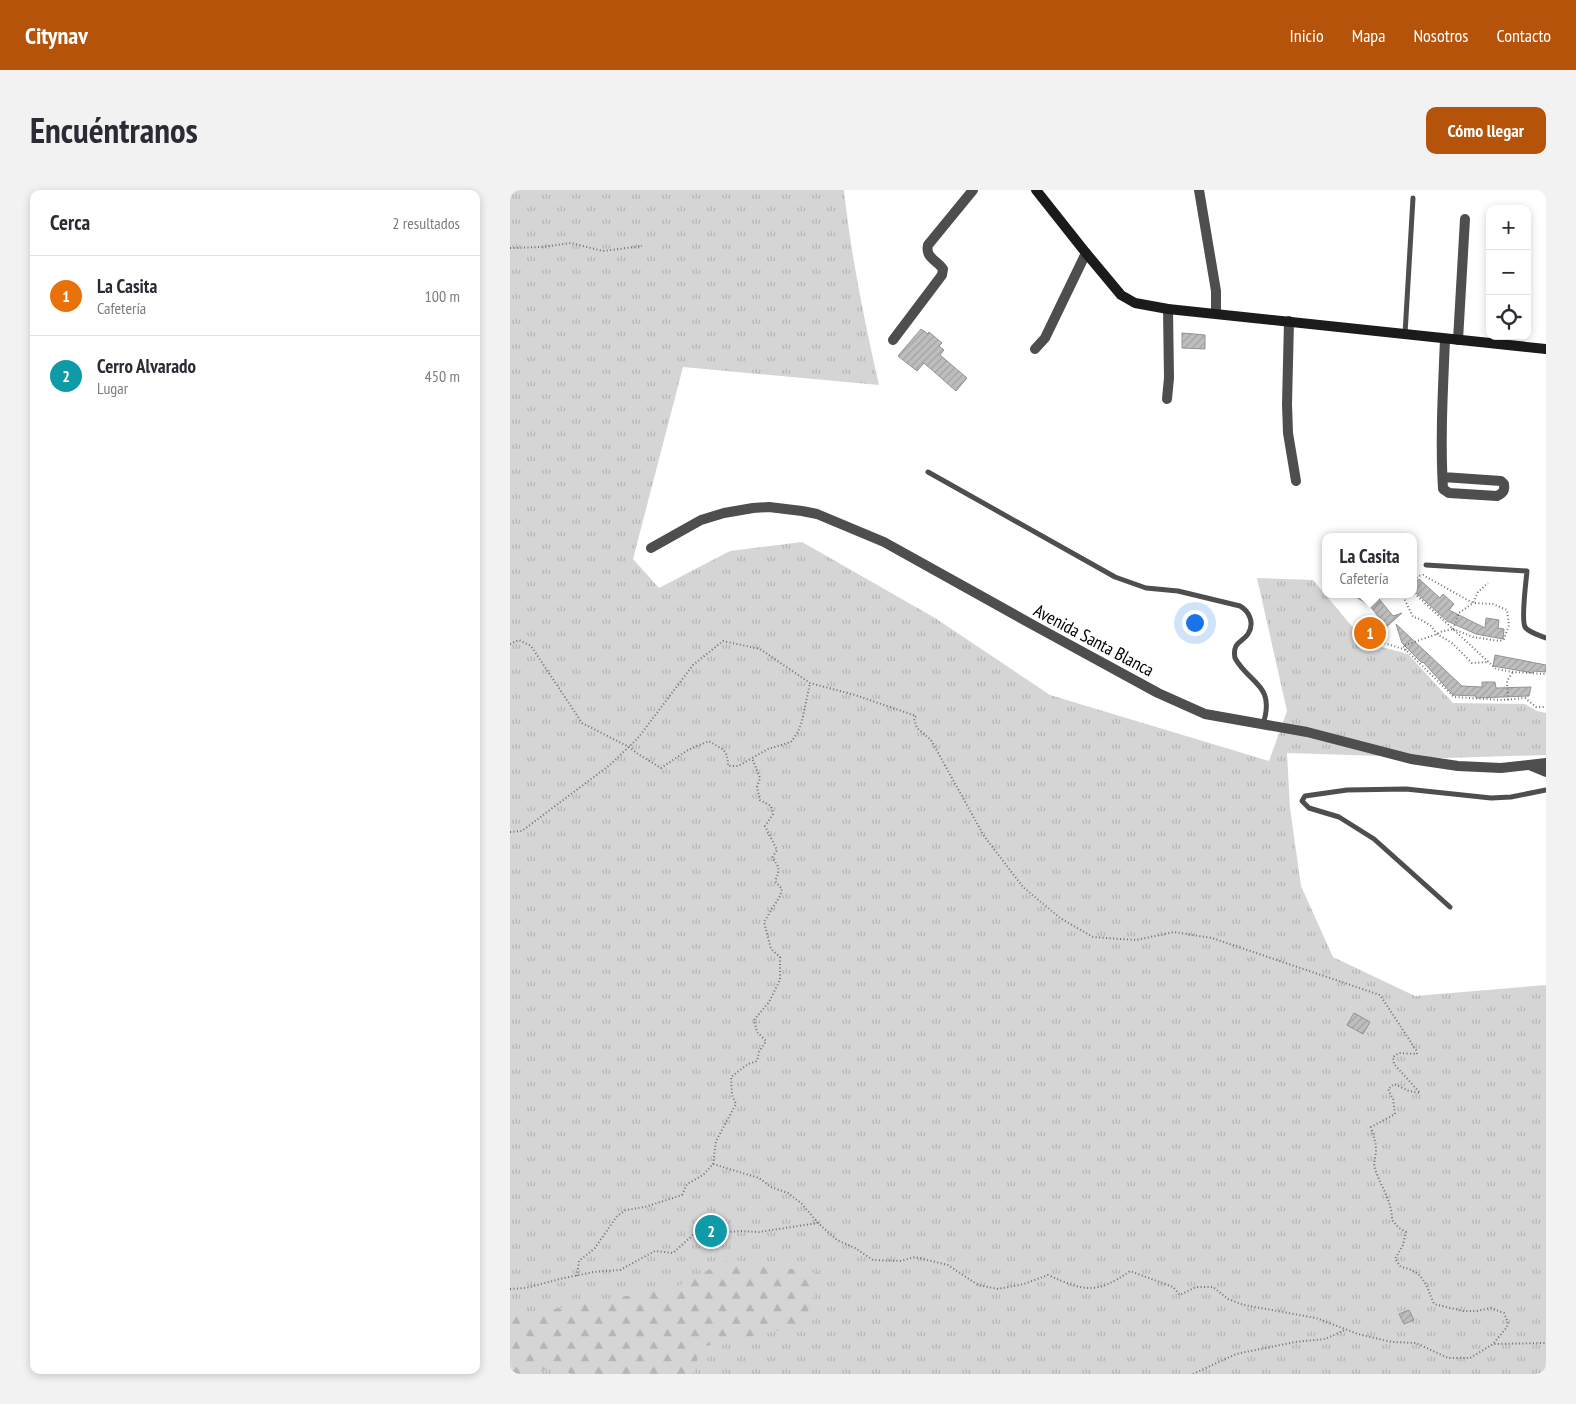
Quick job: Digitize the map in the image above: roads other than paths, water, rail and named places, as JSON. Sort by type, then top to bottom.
[{"type":"main road","points":[[1036,190],[1121,295],[1135,302],[1168,309],[1546,349]]},
{"type":"street","points":[[893,340],[942,275],[944,269],[930,257],[927,250],[928,244],[973,190]]},
{"type":"street","points":[[1199,190],[1216,291],[1216,313]]},
{"type":"street","points":[[1458,340],[1465,219]]},
{"type":"street","points":[[1035,349],[1046,338],[1086,254]]},
{"type":"street","points":[[1167,399],[1169,378],[1168,309]]},
{"type":"street","points":[[1289,322],[1288,433],[1296,481]]},
{"type":"street","points":[[1443,477],[1500,481],[1504,484],[1505,489],[1503,494],[1497,496],[1448,493],[1444,489],[1443,477],[1442,428],[1445,339]]},
{"type":"street","name":"Avenida Santa Blanca","points":[[651,548],[701,520],[736,510],[777,508],[817,514],[884,542],[1158,693],[1205,714],[1307,732],[1420,760],[1458,766],[1502,768],[1546,763]]},
{"type":"street","points":[[1530,765],[1546,772]]},
{"type":"lane","points":[[1405,334],[1413,198]]},
{"type":"lane","points":[[928,472],[1115,577],[1146,588],[1178,591],[1244,608],[1250,616],[1251,625],[1248,634],[1235,648],[1235,658],[1262,688],[1266,709],[1263,724]]},
{"type":"lane","points":[[1426,565],[1527,571],[1523,618],[1526,627],[1532,633],[1546,638]]},
{"type":"lane","points":[[1450,907],[1374,839],[1339,817],[1308,808],[1302,801],[1305,796],[1346,790],[1406,789],[1490,798],[1511,797],[1546,790]]},
{"type":"place","name":"La Casita","points":[[1370,633]]},
{"type":"place","name":"Cerro Alvarado","points":[[711,1231]]}]
